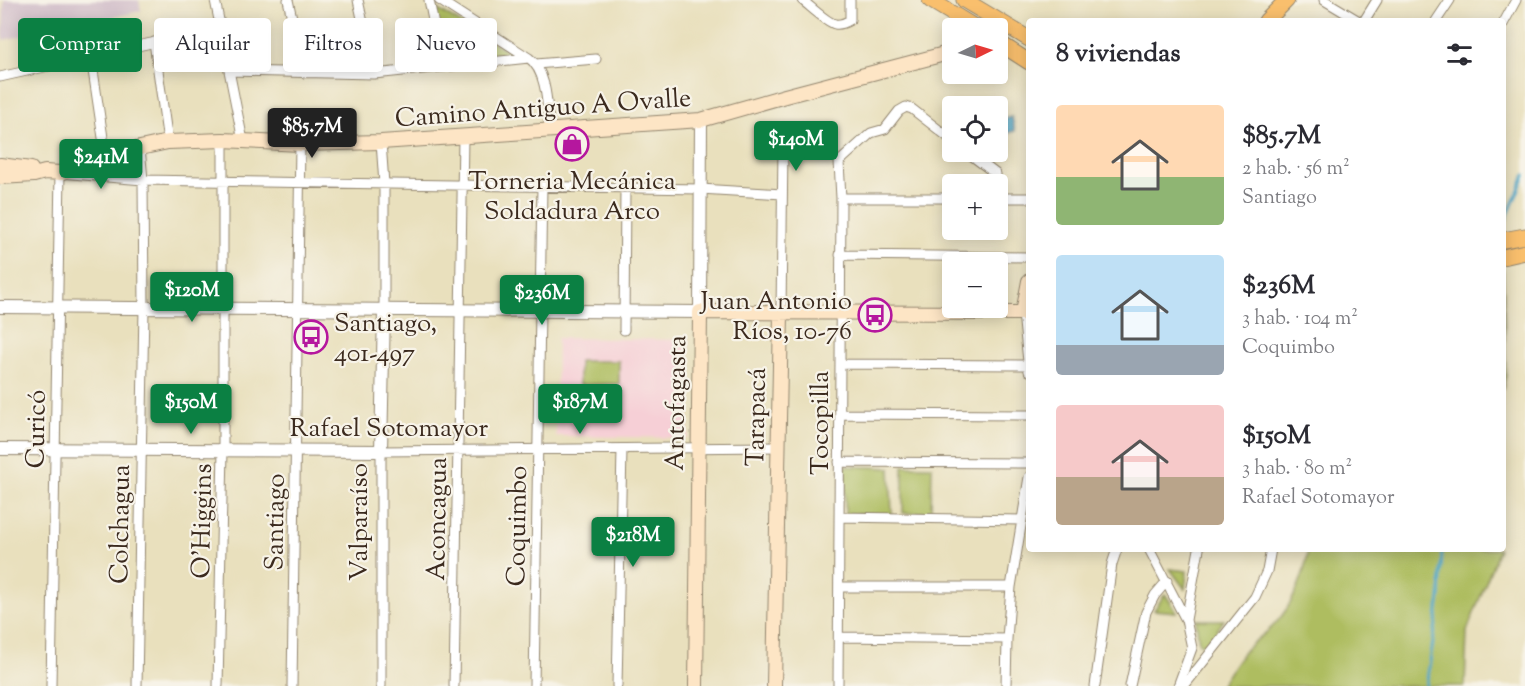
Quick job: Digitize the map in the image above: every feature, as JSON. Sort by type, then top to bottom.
[{"type":"main road","points":[[930,0],[960,18]]},
{"type":"main road","points":[[964,0],[1026,37]]},
{"type":"main road","points":[[1269,18],[1287,0]]},
{"type":"main road","points":[[1008,48],[1026,60]]},
{"type":"main road","name":"Camino Antiguo A Ovalle","points":[[60,173],[140,148],[168,142],[223,140],[300,144],[381,142],[701,120],[942,55]]},
{"type":"main road","points":[[0,165],[60,173]]},
{"type":"main road","points":[[0,177],[45,172]]},
{"type":"main road","points":[[1506,239],[1525,236]]},
{"type":"main road","points":[[1506,255],[1525,252]]},
{"type":"main road","points":[[700,312],[1023,313],[1026,297]]},
{"type":"main road","name":"Antofagasta","points":[[696,686],[700,312]]},
{"type":"main road","name":"Tarapacá","points":[[774,686],[781,313]]},
{"type":"street","points":[[215,0],[219,18]]},
{"type":"street","points":[[288,0],[304,73]]},
{"type":"street","points":[[358,0],[374,74]]},
{"type":"street","points":[[429,0],[433,18]]},
{"type":"street","points":[[439,0],[532,61],[542,76],[550,131]]},
{"type":"street","points":[[802,0],[831,23],[841,24],[850,20],[850,0]]},
{"type":"street","points":[[1324,0],[1354,18]]},
{"type":"street","points":[[1366,18],[1377,0]]},
{"type":"street","points":[[1438,18],[1450,0]]},
{"type":"street","points":[[1506,18],[1516,0]]},
{"type":"street","points":[[142,45],[154,42]]},
{"type":"street","points":[[497,63],[596,59]]},
{"type":"street","points":[[0,77],[23,72]]},
{"type":"street","points":[[93,72],[106,158]]},
{"type":"street","points":[[158,72],[168,142]]},
{"type":"street","points":[[229,72],[243,141]]},
{"type":"street","points":[[266,72],[374,74],[395,72]]},
{"type":"street","name":"Tocopilla","points":[[838,686],[841,198],[839,162],[871,133],[885,129],[901,109],[906,107],[912,109],[942,132]]},
{"type":"street","name":"Antofagasta","points":[[700,312],[701,120]]},
{"type":"street","name":"Aconcagua","points":[[454,686],[463,137]]},
{"type":"street","name":"O'Higgins","points":[[218,686],[224,450],[223,140]]},
{"type":"street","name":"Valparaíso","points":[[381,142],[384,183],[381,686]]},
{"type":"street","name":"Santiago","points":[[292,686],[300,144]]},
{"type":"street","name":"Colchagua","points":[[137,686],[144,308],[143,180],[140,148]]},
{"type":"street","name":"Tarapacá","points":[[781,313],[783,148]]},
{"type":"street","points":[[980,162],[996,174]]},
{"type":"street","points":[[60,173],[143,180],[700,189],[782,194]]},
{"type":"street","name":"Curicó","points":[[51,686],[60,173]]},
{"type":"street","name":"Coquimbo","points":[[534,686],[542,186]]},
{"type":"street","points":[[624,330],[625,188]]},
{"type":"street","points":[[841,198],[942,198]]},
{"type":"street","points":[[1008,198],[1026,198]]},
{"type":"street","points":[[840,255],[1026,256]]},
{"type":"street","points":[[0,307],[700,312]]},
{"type":"street","points":[[1023,313],[1026,340]]},
{"type":"street","points":[[840,364],[1026,368]]},
{"type":"street","points":[[840,414],[1026,415]]},
{"type":"street","name":"Rafael Sotomayor","points":[[0,449],[381,451],[779,447]]},
{"type":"street","points":[[617,686],[622,449]]},
{"type":"street","points":[[839,462],[1026,463]]},
{"type":"street","points":[[1006,686],[1011,587],[1026,495]]},
{"type":"street","points":[[839,517],[1022,520]]},
{"type":"street","points":[[1095,686],[1112,564],[1116,552]]},
{"type":"street","points":[[1151,552],[1186,620],[1192,648],[1178,686]]},
{"type":"street","points":[[1186,620],[1198,552]]},
{"type":"street","points":[[1184,686],[1255,597],[1267,571],[1270,552]]},
{"type":"street","points":[[1130,686],[1146,612],[1155,595],[1167,581]]},
{"type":"street","points":[[839,587],[1011,587]]},
{"type":"street","points":[[838,637],[1007,639]]},
{"type":"street","points":[[1192,648],[1208,657]]},
{"type":"shaded area","points":[[4,0],[139,0],[141,11],[108,18],[18,18],[18,37],[3,40]]},
{"type":"shaded area","points":[[557,338],[689,340],[688,438],[556,436]]},
{"type":"green space","points":[[432,6],[452,18],[435,18]]},
{"type":"green space","points":[[497,45],[510,53],[497,54]]},
{"type":"green space","points":[[579,361],[619,361],[619,384],[579,385]]},
{"type":"green space","points":[[845,466],[890,468],[892,514],[845,514]]},
{"type":"green space","points":[[903,466],[932,466],[931,513],[903,513]]},
{"type":"green space","points":[[1308,552],[1498,552],[1467,631],[1465,686],[1220,686],[1244,652],[1281,617],[1301,579]]},
{"type":"green space","points":[[1170,569],[1187,571],[1185,589]]},
{"type":"green space","points":[[1165,594],[1177,612],[1154,610]]},
{"type":"green space","points":[[1196,620],[1224,620],[1206,647],[1199,643]]},
{"type":"water","points":[[1012,117],[1015,131],[1008,133],[1008,118]]},
{"type":"waterway","points":[[1506,219],[1525,175]]},
{"type":"waterway","points":[[1426,686],[1440,598],[1442,552]]},
{"type":"place","name":"Torneria Mecánica Soldadura Arco","points":[[572,144]]},
{"type":"place","name":"Juan Antonio Ríos, 10-76","points":[[875,315]]},
{"type":"place","name":"Santiago, 401-497","points":[[311,337]]}]
